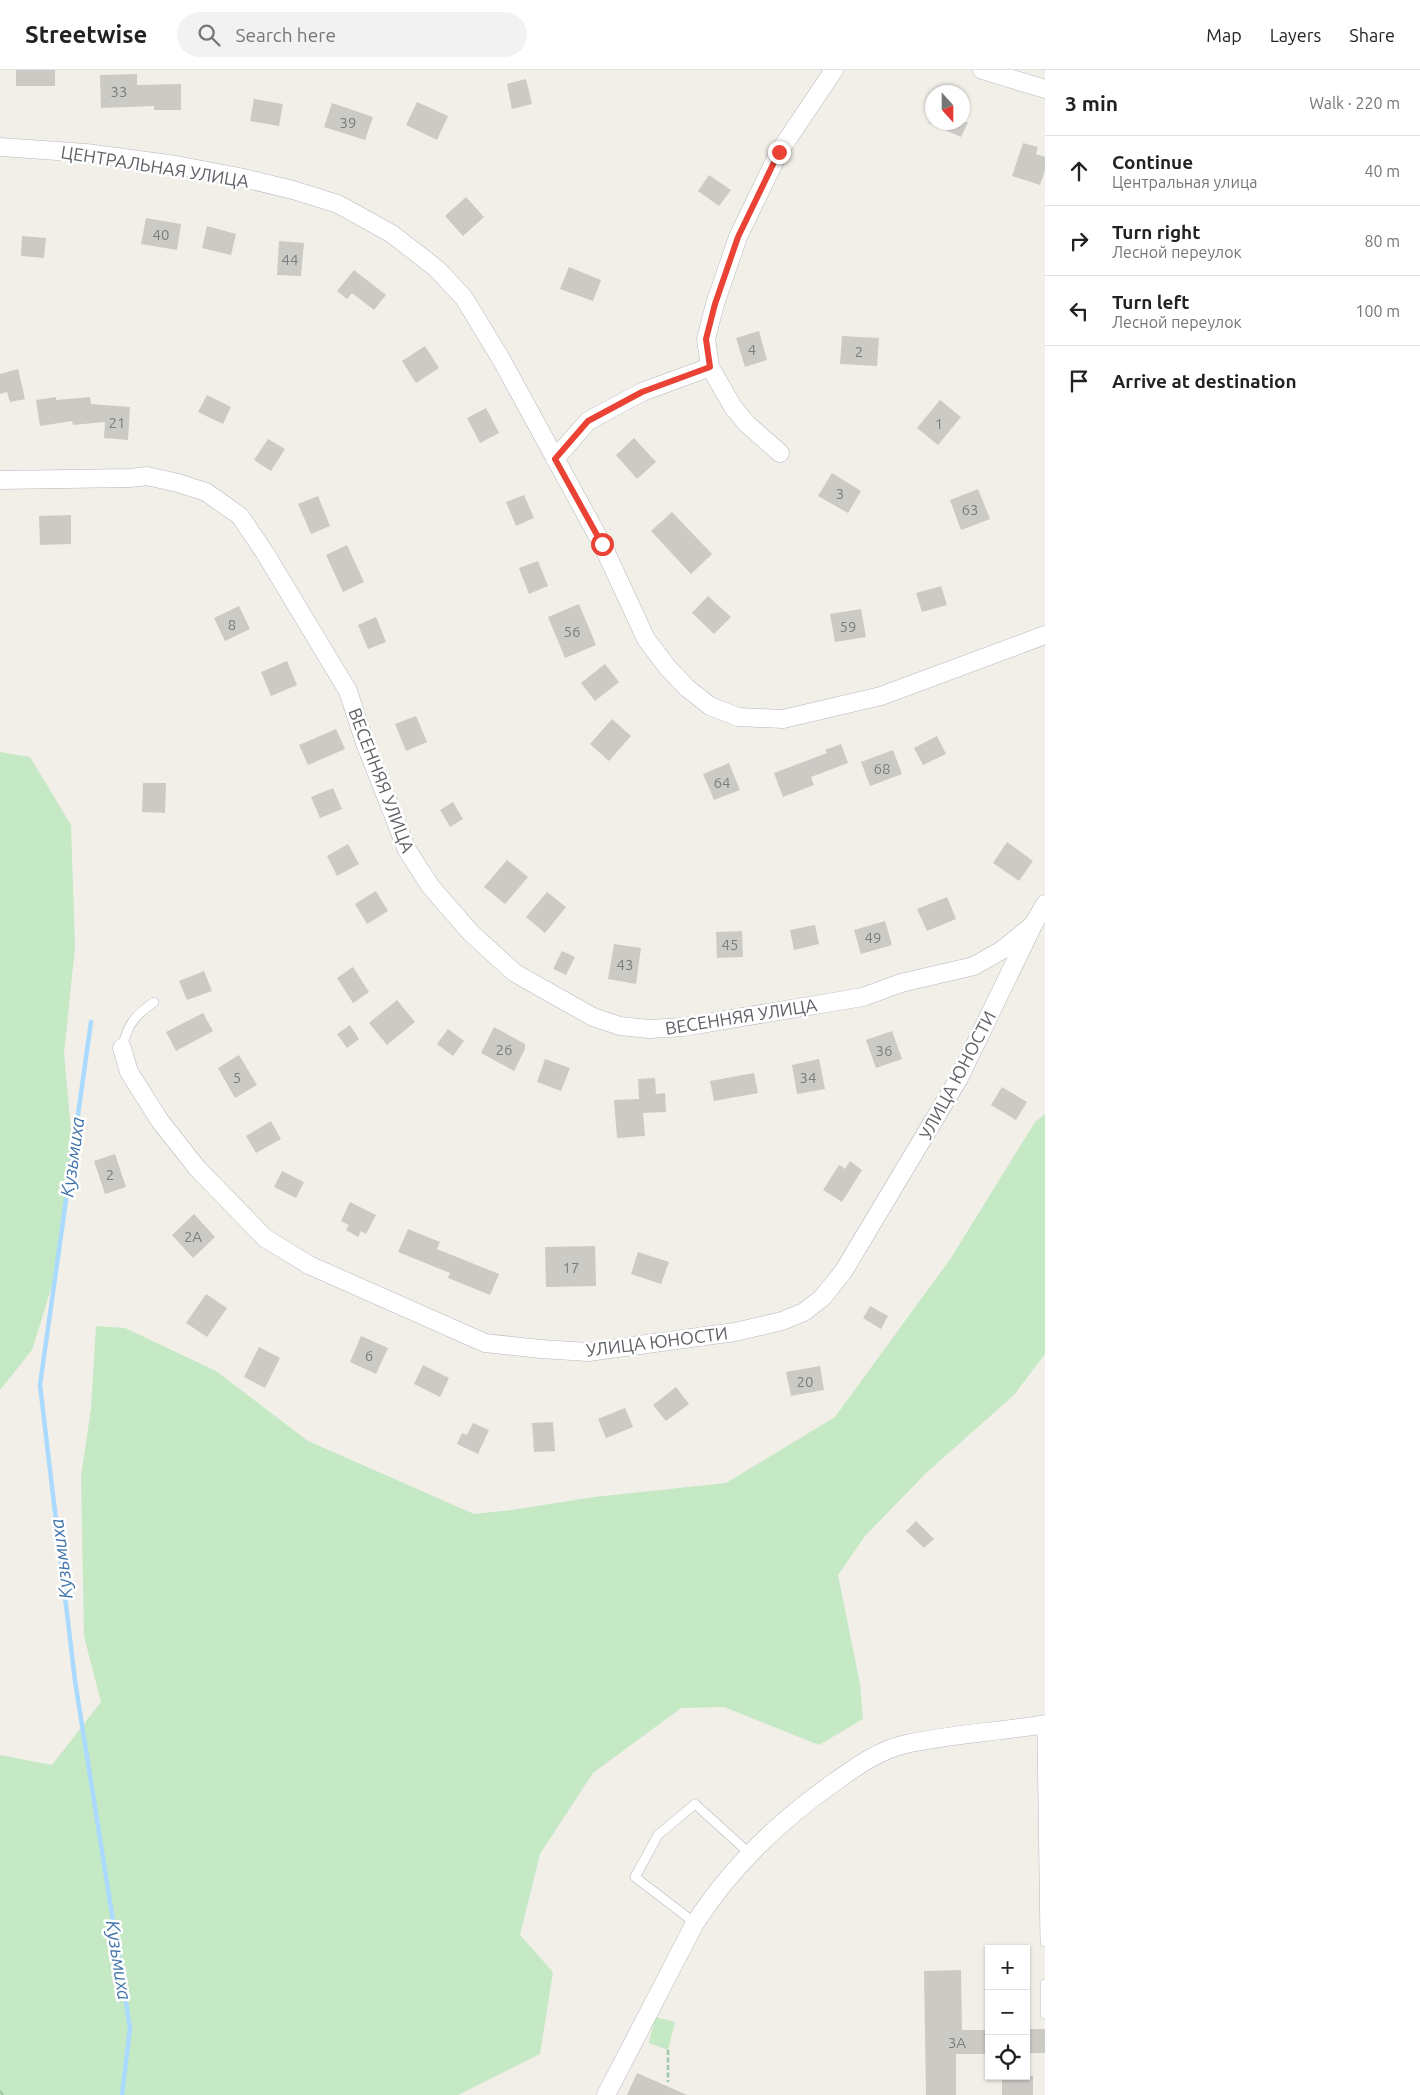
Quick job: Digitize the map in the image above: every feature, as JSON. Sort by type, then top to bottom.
[{"type":"street","points":[[780,453],[747,424],[732,407],[710,367],[706,339],[715,304],[738,237],[779,152],[834,70]]},
{"type":"street","points":[[982,70],[1045,89]]},
{"type":"street","name":"ЦЕНТРАЛЬНАЯ УЛИЦА","points":[[0,147],[96,155],[176,165],[293,190],[338,204],[392,234],[437,269],[464,298],[501,359],[602,544],[646,639],[668,668],[687,688],[710,706],[738,717],[783,719],[881,696],[1045,636]]},
{"type":"street","points":[[555,459],[588,421],[642,392],[710,367]]},
{"type":"street","name":"ВЕСЕННЯЯ УЛИЦА","points":[[0,480],[130,478],[147,476],[206,492],[240,516],[265,553],[348,691],[365,743],[407,850],[431,887],[471,933],[515,973],[593,1018],[620,1026],[649,1030],[683,1027],[863,997],[900,983],[974,966],[1002,950],[1033,925]]},
{"type":"street","name":"УЛИЦА ЮНОСТИ","points":[[122,1048],[129,1072],[160,1121],[197,1168],[265,1238],[309,1265],[485,1343],[588,1352],[716,1334],[782,1321],[804,1312],[822,1298],[843,1272],[959,1078],[1045,904]]},
{"type":"street","points":[[606,2095],[695,1924],[708,1904],[749,1853],[821,1792],[875,1755],[904,1744],[1043,1724]]},
{"type":"lane","points":[[122,1048],[126,1029],[141,1011],[154,1002]]},
{"type":"lane","points":[[1043,1724],[1045,1942]]},
{"type":"lane","points":[[695,1924],[635,1877],[658,1835],[695,1804],[749,1853]]},
{"type":"lane","points":[[1045,1984],[1045,2014]]},
{"type":"path","points":[[668,2050],[668,2082]]},
{"type":"path","points":[[0,2091],[3,2095]]},
{"type":"green space","points":[[0,752],[30,757],[71,825],[75,947],[64,1054],[73,1152],[55,1276],[32,1350],[0,1390]]},
{"type":"green space","points":[[1045,1114],[1045,1354],[1014,1395],[926,1473],[865,1536],[838,1575],[860,1684],[863,1719],[819,1745],[724,1707],[681,1708],[593,1773],[540,1854],[520,1935],[553,1972],[540,2054],[458,2095],[0,2095],[0,1755],[52,1765],[101,1702],[84,1636],[81,1477],[91,1408],[96,1326],[125,1328],[216,1371],[308,1441],[474,1514],[594,1497],[726,1483],[835,1417],[951,1258],[1035,1122]]},
{"type":"green space","points":[[655,2017],[675,2022],[668,2050],[649,2043]]},
{"type":"building","points":[[16,70],[55,70],[55,86],[16,86]]},
{"type":"building","points":[[137,74],[137,85],[181,84],[181,110],[154,110],[154,106],[101,108],[100,75]]},
{"type":"building","points":[[526,79],[532,104],[512,109],[507,84]]},
{"type":"building","points":[[254,99],[283,104],[279,126],[250,121]]},
{"type":"building","points":[[417,102],[448,116],[437,140],[406,125]]},
{"type":"building","points":[[332,103],[373,117],[365,140],[324,127]]},
{"type":"building","points":[[945,130],[964,130],[961,137]]},
{"type":"building","points":[[1023,143],[1038,147],[1036,154],[1045,157],[1045,170],[1040,185],[1012,176]]},
{"type":"building","points":[[709,175],[731,190],[719,206],[698,191]]},
{"type":"building","points":[[466,197],[484,217],[463,236],[445,216]]},
{"type":"building","points":[[146,218],[181,224],[177,250],[141,244]]},
{"type":"building","points":[[207,226],[236,234],[231,255],[202,248]]},
{"type":"building","points":[[22,236],[46,238],[44,258],[21,256]]},
{"type":"building","points":[[279,241],[304,243],[301,276],[277,275]]},
{"type":"building","points":[[569,267],[601,280],[593,301],[560,289]]},
{"type":"building","points":[[354,270],[386,295],[374,310],[352,293],[347,299],[337,291]]},
{"type":"building","points":[[759,331],[767,360],[745,367],[736,338]]},
{"type":"building","points":[[842,336],[879,338],[877,366],[840,364]]},
{"type":"building","points":[[425,346],[439,368],[416,383],[402,361]]},
{"type":"building","points":[[18,369],[25,399],[10,402],[7,392],[0,394],[0,374]]},
{"type":"building","points":[[207,395],[231,407],[223,424],[198,412]]},
{"type":"building","points":[[56,397],[56,400],[90,397],[91,404],[130,407],[128,440],[104,438],[105,422],[73,425],[72,421],[40,426],[36,400]]},
{"type":"building","points":[[940,400],[961,417],[938,445],[917,428]]},
{"type":"building","points":[[486,408],[499,433],[480,443],[467,418]]},
{"type":"building","points":[[634,438],[656,462],[637,479],[616,455]]},
{"type":"building","points":[[268,439],[285,449],[271,471],[254,460]]},
{"type":"building","points":[[832,473],[861,491],[848,513],[818,496]]},
{"type":"building","points":[[978,489],[990,519],[961,530],[950,500]]},
{"type":"building","points":[[524,495],[534,518],[516,526],[506,502]]},
{"type":"building","points":[[318,496],[330,526],[311,534],[298,504]]},
{"type":"building","points":[[672,512],[712,554],[691,574],[651,531]]},
{"type":"building","points":[[71,515],[71,544],[40,545],[39,516]]},
{"type":"building","points":[[347,545],[364,582],[343,592],[326,555]]},
{"type":"building","points":[[538,561],[548,586],[529,594],[519,568]]},
{"type":"building","points":[[941,586],[947,605],[922,612],[916,593]]},
{"type":"building","points":[[708,596],[731,617],[714,634],[692,613]]},
{"type":"building","points":[[579,604],[596,645],[565,658],[548,617]]},
{"type":"building","points":[[239,606],[250,629],[225,641],[214,618]]},
{"type":"building","points":[[861,609],[866,637],[835,642],[830,614]]},
{"type":"building","points":[[376,617],[386,642],[368,649],[358,625]]},
{"type":"building","points":[[287,661],[297,685],[271,696],[261,672]]},
{"type":"building","points":[[605,664],[619,682],[595,701],[581,683]]},
{"type":"building","points":[[416,716],[427,742],[406,751],[395,724]]},
{"type":"building","points":[[612,719],[631,736],[609,761],[590,744]]},
{"type":"building","points":[[336,729],[345,749],[308,765],[299,745]]},
{"type":"building","points":[[937,736],[946,754],[923,765],[914,748]]},
{"type":"building","points":[[841,744],[848,763],[811,777],[814,785],[783,797],[774,773],[827,753],[825,750]]},
{"type":"building","points":[[893,750],[902,774],[870,786],[861,762]]},
{"type":"building","points":[[729,763],[740,790],[714,800],[703,774]]},
{"type":"building","points":[[143,783],[166,783],[165,813],[142,812]]},
{"type":"building","points":[[333,788],[342,809],[320,818],[311,797]]},
{"type":"building","points":[[453,802],[463,819],[450,827],[440,810]]},
{"type":"building","points":[[1007,842],[1033,861],[1019,881],[993,863]]},
{"type":"building","points":[[348,844],[359,864],[337,876],[327,856]]},
{"type":"building","points":[[507,860],[528,877],[505,904],[484,887]]},
{"type":"building","points":[[376,891],[388,911],[367,924],[355,904]]},
{"type":"building","points":[[547,892],[566,907],[545,933],[526,917]]},
{"type":"building","points":[[947,897],[956,919],[927,931],[917,909]]},
{"type":"building","points":[[885,921],[892,945],[861,954],[854,930]]},
{"type":"building","points":[[815,925],[819,944],[794,950],[790,930]]},
{"type":"building","points":[[742,931],[743,957],[717,958],[716,932]]},
{"type":"building","points":[[614,944],[641,948],[636,984],[608,979]]},
{"type":"building","points":[[562,951],[575,957],[566,975],[553,969]]},
{"type":"building","points":[[353,967],[369,992],[353,1003],[337,978]]},
{"type":"building","points":[[204,971],[212,991],[187,1000],[179,981]]},
{"type":"building","points":[[397,1000],[415,1022],[387,1045],[369,1023]]},
{"type":"building","points":[[203,1013],[213,1031],[176,1051],[166,1032]]},
{"type":"building","points":[[350,1025],[359,1039],[347,1048],[337,1034]]},
{"type":"building","points":[[494,1027],[525,1044],[525,1049],[514,1071],[481,1053]]},
{"type":"building","points":[[448,1029],[464,1041],[453,1056],[437,1044]]},
{"type":"building","points":[[892,1031],[902,1059],[876,1068],[866,1040]]},
{"type":"building","points":[[239,1055],[257,1085],[235,1098],[218,1068]]},
{"type":"building","points":[[545,1059],[570,1068],[561,1091],[537,1082]]},
{"type":"building","points":[[819,1059],[825,1089],[797,1094],[792,1065]]},
{"type":"building","points":[[754,1073],[758,1093],[714,1101],[710,1081]]},
{"type":"building","points":[[655,1078],[656,1094],[665,1093],[666,1112],[643,1113],[645,1136],[617,1138],[614,1100],[639,1099],[638,1079]]},
{"type":"building","points":[[1002,1087],[1027,1102],[1016,1120],[991,1105]]},
{"type":"building","points":[[271,1121],[281,1139],[256,1153],[246,1136]]},
{"type":"building","points":[[115,1154],[126,1187],[105,1194],[94,1161]]},
{"type":"building","points":[[850,1161],[862,1170],[842,1202],[823,1190],[839,1165],[845,1169]]},
{"type":"building","points":[[282,1171],[304,1182],[296,1198],[274,1187]]},
{"type":"building","points":[[350,1202],[376,1215],[366,1234],[361,1231],[358,1237],[346,1230],[349,1225],[341,1221]]},
{"type":"building","points":[[194,1214],[215,1237],[193,1258],[172,1235]]},
{"type":"building","points":[[408,1229],[440,1242],[437,1249],[499,1274],[490,1295],[448,1278],[450,1273],[398,1252]]},
{"type":"building","points":[[595,1246],[596,1286],[546,1287],[545,1247]]},
{"type":"building","points":[[638,1252],[669,1262],[661,1284],[631,1274]]},
{"type":"building","points":[[206,1294],[227,1308],[207,1337],[186,1323]]},
{"type":"building","points":[[870,1306],[888,1316],[881,1329],[863,1318]]},
{"type":"building","points":[[361,1336],[388,1348],[376,1374],[350,1362]]},
{"type":"building","points":[[259,1347],[280,1358],[265,1388],[244,1377]]},
{"type":"building","points":[[423,1365],[449,1378],[440,1397],[414,1384]]},
{"type":"building","points":[[820,1366],[824,1390],[791,1396],[786,1372]]},
{"type":"building","points":[[676,1387],[689,1404],[666,1421],[653,1405]]},
{"type":"building","points":[[625,1408],[633,1427],[606,1438],[598,1419]]},
{"type":"building","points":[[553,1422],[555,1451],[534,1452],[532,1423]]},
{"type":"building","points":[[473,1423],[489,1430],[478,1454],[457,1444],[462,1433],[467,1435]]},
{"type":"building","points":[[916,1521],[934,1539],[924,1548],[906,1531]]},
{"type":"building","points":[[961,1970],[962,2030],[985,2030],[985,2054],[956,2054],[956,2095],[926,2095],[924,1971]]},
{"type":"building","points":[[1030,2029],[1045,2029],[1045,2053],[1030,2053]]},
{"type":"building","points":[[637,2073],[687,2095],[627,2095]]},
{"type":"building","points":[[1030,2076],[1033,2076],[1033,2095],[1002,2095],[1002,2080],[1030,2080]]},
{"type":"waterway","name":"Кузьмиха","points":[[91,1022],[40,1385],[75,1681],[130,2028],[122,2095]]},
{"type":"route","points":[[602,544],[555,459],[588,421],[642,392],[710,367],[706,339],[715,304],[738,237],[779,152]]}]
